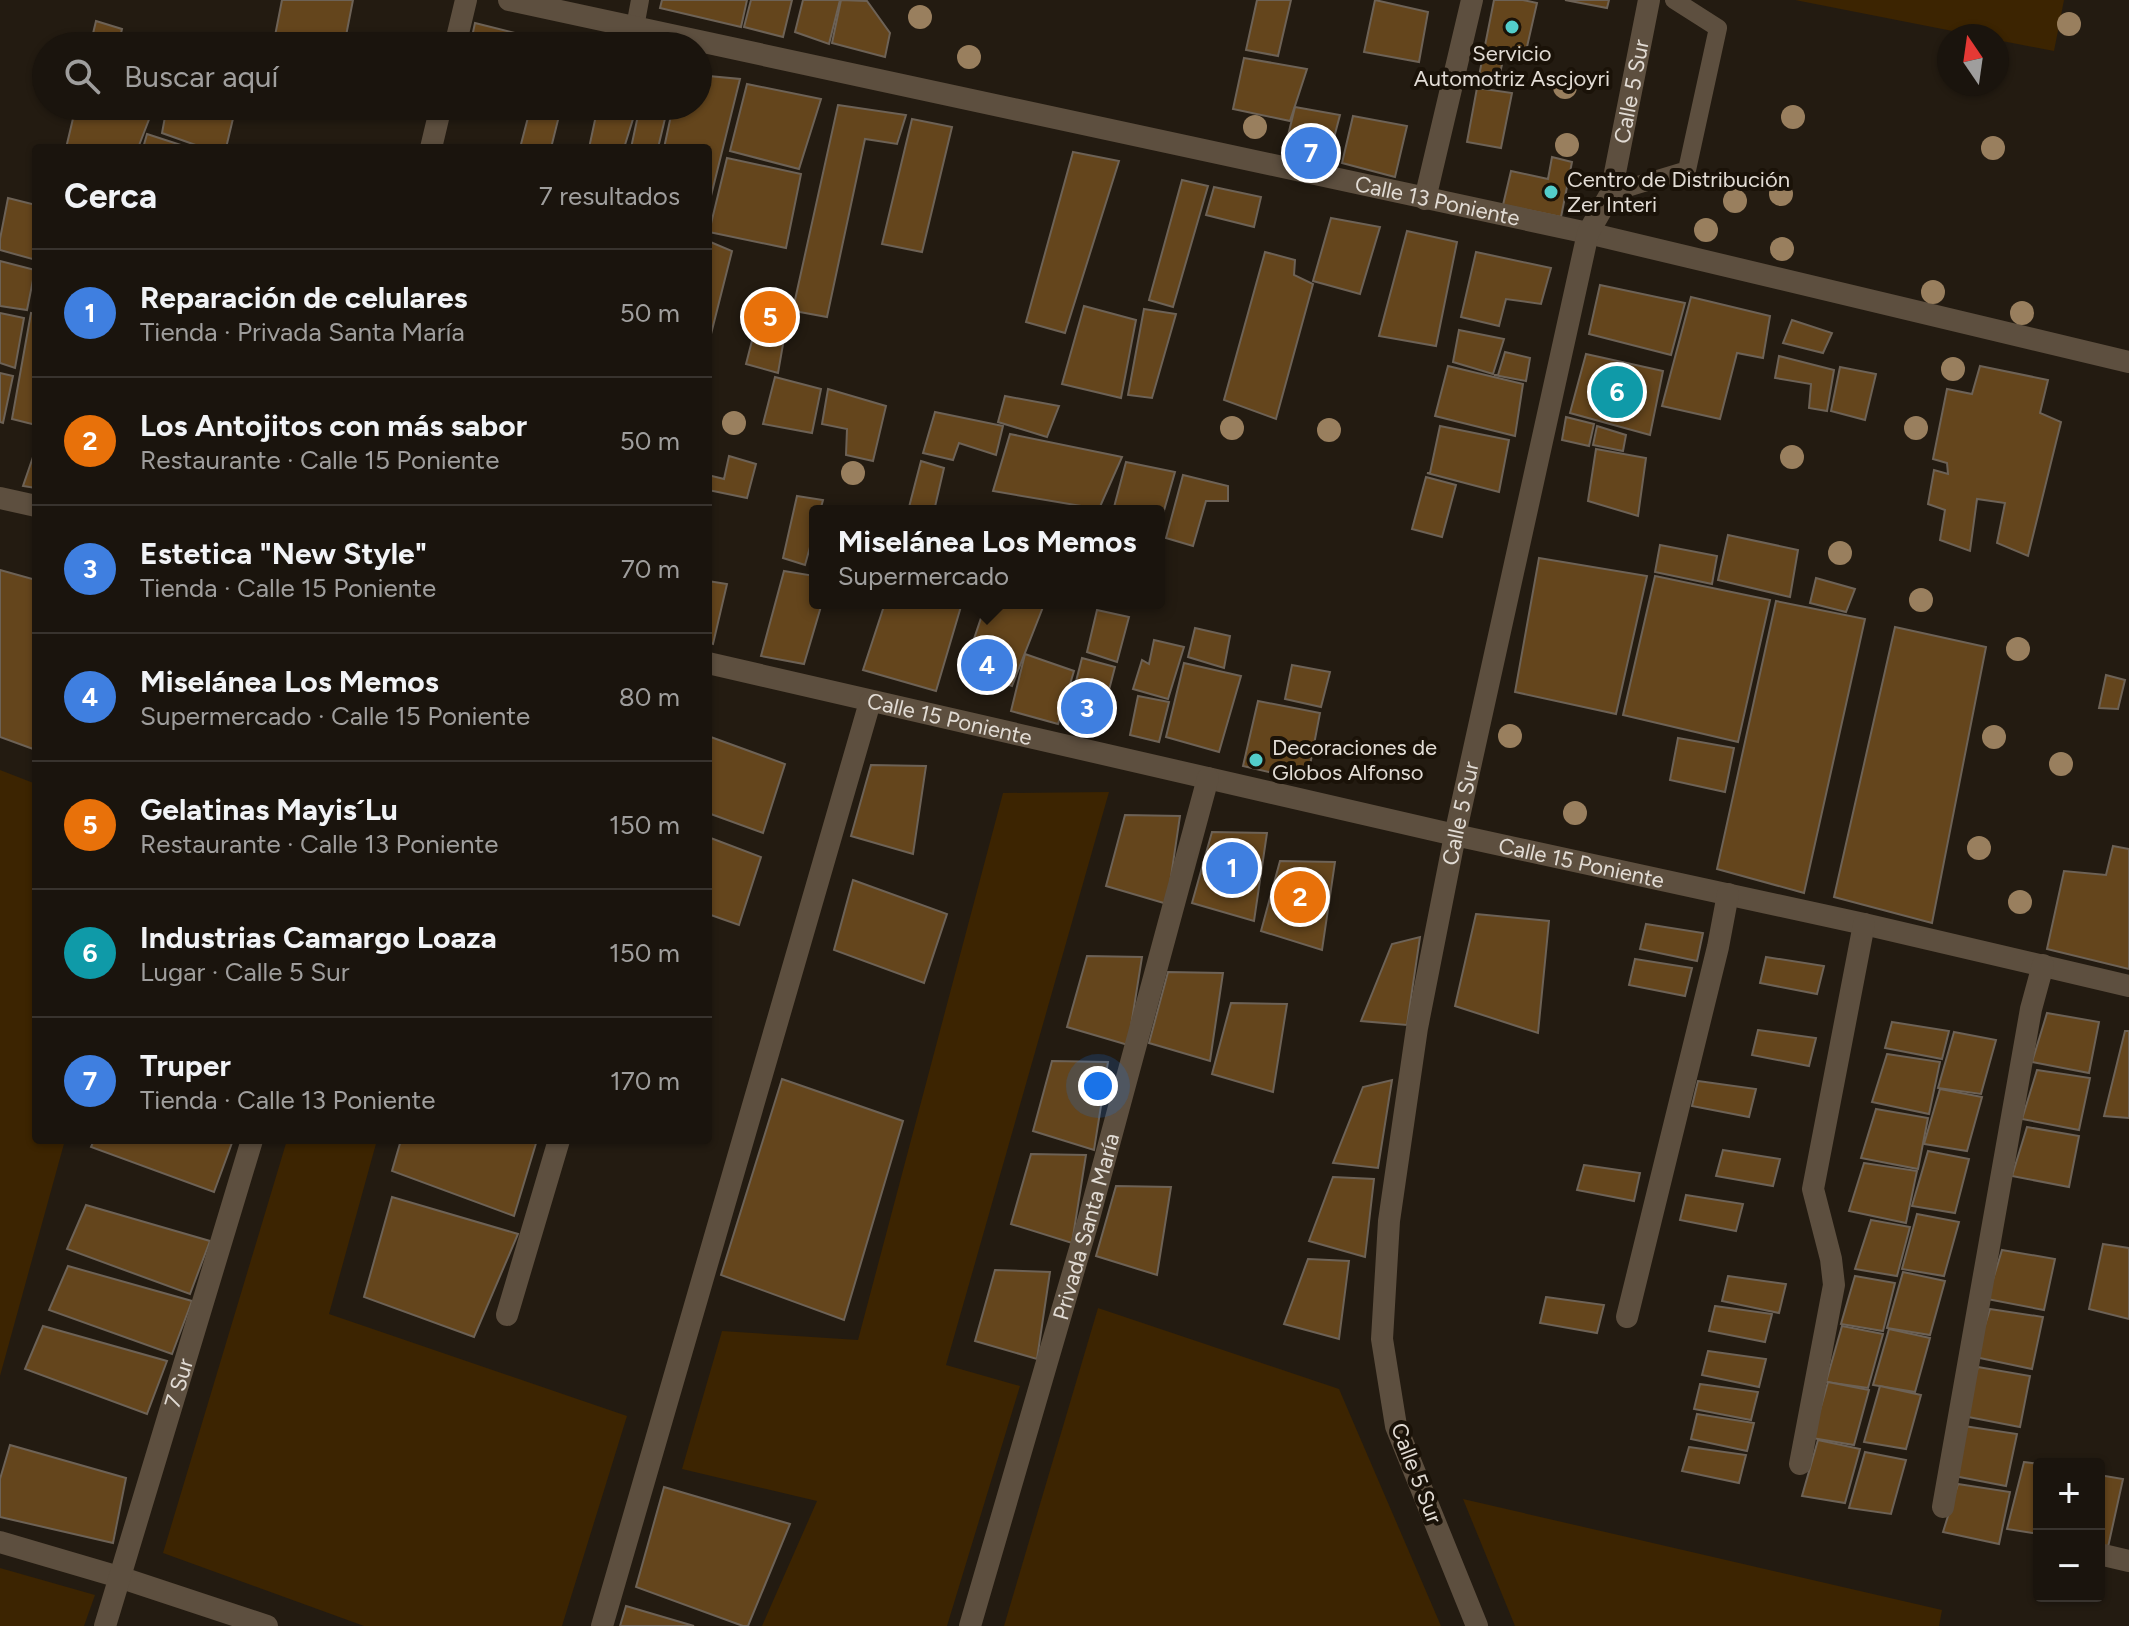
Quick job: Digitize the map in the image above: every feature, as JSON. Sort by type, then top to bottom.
[{"type":"street","points":[[458,32],[466,0]]},
{"type":"street","name":"Calle 13 Poniente","points":[[509,0],[658,32]]},
{"type":"street","points":[[1425,199],[1472,0]]},
{"type":"street","name":"Calle 5 Sur","points":[[1477,1626],[1396,1426],[1382,1339],[1389,1221],[1417,1028],[1455,835],[1588,233],[1611,193],[1649,0]]},
{"type":"street","name":"Calle 13 Poniente","points":[[712,44],[1588,233],[2129,362]]},
{"type":"street","points":[[432,144],[438,120]]},
{"type":"street","points":[[0,498],[32,505]]},
{"type":"street","name":"Calle 15 Poniente","points":[[712,664],[2129,986]]},
{"type":"street","points":[[602,1626],[870,702]]},
{"type":"street","name":"Privada Santa María","points":[[970,1626],[1089,1218],[1208,778]]},
{"type":"street","points":[[1627,1317],[1718,947],[1728,894]]},
{"type":"street","points":[[1800,1464],[1834,1285],[1831,1259],[1813,1189],[1864,924]]},
{"type":"street","points":[[1943,1507],[2031,1009],[2043,965]]},
{"type":"street","name":"7 Sur","points":[[105,1626],[251,1144]]},
{"type":"street","points":[[507,1315],[558,1144]]},
{"type":"street","points":[[0,1542],[267,1626]]},
{"type":"street","points":[[2105,1555],[2129,1561]]},
{"type":"lane","points":[[635,27],[640,0]]},
{"type":"lane","points":[[1611,193],[1687,170],[1718,28],[1674,0]]},
{"type":"shaded area","points":[[1795,0],[2064,0],[2054,51],[2009,42],[2009,24],[1937,24],[1937,28]]},
{"type":"shaded area","points":[[0,770],[32,782],[32,1144],[64,1144],[0,1376]]},
{"type":"shaded area","points":[[1109,792],[946,1365],[1020,1386],[947,1626],[762,1626],[817,1501],[682,1469],[722,1331],[858,1340],[1003,793]]},
{"type":"shaded area","points":[[286,1144],[376,1144],[329,1314],[627,1416],[562,1626],[364,1626],[163,1553]]},
{"type":"shaded area","points":[[1098,1308],[1339,1389],[1441,1626],[1004,1626]]},
{"type":"shaded area","points":[[1463,1499],[1942,1610],[1939,1626],[1515,1626]]},
{"type":"shaded area","points":[[0,1568],[95,1595],[84,1626],[0,1626]]},
{"type":"building","points":[[282,0],[353,0],[347,32],[276,32]]},
{"type":"building","points":[[662,0],[747,0],[741,27],[660,8]]},
{"type":"building","points":[[751,0],[792,0],[783,37],[744,27]]},
{"type":"building","points":[[803,0],[840,0],[829,44],[795,32]]},
{"type":"building","points":[[841,0],[867,1],[890,33],[885,57],[832,43]]},
{"type":"building","points":[[1257,0],[1291,0],[1278,56],[1246,50]]},
{"type":"building","points":[[1375,0],[1428,12],[1419,62],[1364,52]]},
{"type":"building","points":[[1494,0],[1537,3],[1524,60],[1504,56],[1497,86],[1478,81]]},
{"type":"building","points":[[1565,0],[1609,0],[1607,8]]},
{"type":"building","points":[[96,21],[122,29],[121,32],[93,32]]},
{"type":"building","points":[[475,23],[511,32],[473,32]]},
{"type":"building","points":[[1244,58],[1307,69],[1290,121],[1233,109]]},
{"type":"building","points":[[712,76],[740,79],[712,192],[712,144],[665,144],[670,120],[712,120]]},
{"type":"building","points":[[747,84],[821,99],[799,169],[730,151]]},
{"type":"building","points":[[1477,88],[1512,93],[1501,148],[1467,142]]},
{"type":"building","points":[[838,105],[906,115],[897,144],[865,139],[827,317],[794,311]]},
{"type":"building","points":[[1295,107],[1340,115],[1326,168],[1283,156]]},
{"type":"building","points":[[1353,116],[1407,126],[1395,177],[1342,163]]},
{"type":"building","points":[[912,119],[952,127],[922,252],[882,244]]},
{"type":"building","points":[[73,120],[149,120],[140,144],[67,144]]},
{"type":"building","points":[[164,120],[233,120],[227,144],[193,144],[162,133]]},
{"type":"building","points":[[527,120],[558,120],[552,144],[521,144]]},
{"type":"building","points":[[595,120],[633,120],[625,144],[590,144]]},
{"type":"building","points":[[637,120],[665,120],[659,144],[632,144]]},
{"type":"building","points":[[147,134],[178,144],[144,144]]},
{"type":"building","points":[[1073,152],[1119,161],[1065,333],[1026,322]]},
{"type":"building","points":[[1552,157],[1572,162],[1561,217],[1503,205],[1511,171],[1548,179]]},
{"type":"building","points":[[727,158],[801,174],[786,248],[712,233],[712,220]]},
{"type":"building","points":[[1182,180],[1208,186],[1173,307],[1149,300]]},
{"type":"building","points":[[1214,187],[1261,197],[1254,227],[1206,215]]},
{"type":"building","points":[[8,198],[32,204],[32,259],[0,250]]},
{"type":"building","points":[[1331,218],[1380,227],[1360,294],[1313,281]]},
{"type":"building","points":[[1407,231],[1457,242],[1436,346],[1379,336]]},
{"type":"building","points":[[712,243],[732,251],[712,330]]},
{"type":"building","points":[[1265,252],[1295,260],[1294,275],[1313,284],[1276,419],[1224,400]]},
{"type":"building","points":[[1476,252],[1551,268],[1541,304],[1506,299],[1499,326],[1461,317]]},
{"type":"building","points":[[0,261],[32,269],[27,310],[0,306]]},
{"type":"building","points":[[1600,285],[1685,303],[1671,355],[1589,334]]},
{"type":"building","points":[[1691,297],[1770,316],[1763,358],[1737,353],[1720,419],[1662,406]]},
{"type":"building","points":[[763,298],[790,304],[778,373],[746,364]]},
{"type":"building","points":[[1084,306],[1136,320],[1121,398],[1062,384]]},
{"type":"building","points":[[1144,309],[1176,314],[1152,398],[1128,395]]},
{"type":"building","points":[[0,313],[24,318],[15,368],[0,363]]},
{"type":"building","points":[[31,313],[32,424],[12,419]]},
{"type":"building","points":[[1792,320],[1832,333],[1823,353],[1783,343]]},
{"type":"building","points":[[1459,330],[1504,339],[1493,374],[1453,362]]},
{"type":"building","points":[[1505,352],[1530,358],[1526,381],[1494,375],[1498,375]]},
{"type":"building","points":[[1586,354],[1663,371],[1650,435],[1570,413]]},
{"type":"building","points":[[1779,356],[1834,370],[1827,411],[1809,408],[1811,384],[1775,378]]},
{"type":"building","points":[[1448,366],[1523,384],[1515,436],[1435,416]]},
{"type":"building","points":[[1980,366],[2048,380],[2040,413],[2061,422],[2028,556],[1997,543],[2005,503],[1977,499],[1970,551],[1940,540],[1945,510],[1928,504],[1934,470],[1948,474],[1947,463],[1933,459],[1947,389],[1972,394]]},
{"type":"building","points":[[1840,367],[1876,374],[1865,420],[1831,411]]},
{"type":"building","points":[[0,373],[13,376],[3,423],[0,422]]},
{"type":"building","points":[[775,377],[821,389],[812,433],[763,424]]},
{"type":"building","points":[[828,389],[886,406],[873,461],[846,455],[847,429],[822,424]]},
{"type":"building","points":[[1005,396],[1059,406],[1047,437],[998,422]]},
{"type":"building","points":[[935,412],[1003,426],[996,455],[959,443],[953,460],[923,453]]},
{"type":"building","points":[[1566,417],[1594,424],[1589,446],[1562,440]]},
{"type":"building","points":[[1440,426],[1509,440],[1499,492],[1427,473],[1430,473]]},
{"type":"building","points":[[1597,426],[1626,435],[1623,451],[1593,445]]},
{"type":"building","points":[[1010,434],[1122,457],[1101,505],[1075,505],[993,491]]},
{"type":"building","points":[[1596,449],[1646,458],[1638,516],[1588,501]]},
{"type":"building","points":[[729,456],[756,464],[747,498],[712,491],[712,476],[724,479]]},
{"type":"building","points":[[32,460],[32,487],[23,486]]},
{"type":"building","points":[[921,461],[944,468],[935,505],[910,505]]},
{"type":"building","points":[[1126,462],[1175,472],[1165,507],[1115,505]]},
{"type":"building","points":[[1183,475],[1228,486],[1228,501],[1206,501],[1193,546],[1166,538]]},
{"type":"building","points":[[1426,477],[1456,485],[1442,537],[1412,529]]},
{"type":"building","points":[[797,496],[823,500],[822,505],[809,505],[809,551],[805,565],[783,558]]},
{"type":"building","points":[[1728,535],[1798,550],[1790,597],[1718,580]]},
{"type":"building","points":[[1660,545],[1717,556],[1712,584],[1655,572]]},
{"type":"building","points":[[1539,558],[1647,576],[1616,714],[1515,692]]},
{"type":"building","points":[[0,570],[32,579],[32,749],[0,737]]},
{"type":"building","points":[[784,571],[809,575],[809,609],[820,609],[804,664],[761,656]]},
{"type":"building","points":[[1655,576],[1770,600],[1738,742],[1623,715]]},
{"type":"building","points":[[1816,578],[1855,589],[1846,612],[1810,603]]},
{"type":"building","points":[[712,582],[727,584],[712,644]]},
{"type":"building","points":[[1776,601],[1865,619],[1804,893],[1717,869]]},
{"type":"building","points":[[883,609],[960,609],[936,691],[863,670]]},
{"type":"building","points":[[984,609],[1042,609],[1012,686],[964,669]]},
{"type":"building","points":[[1097,610],[1129,617],[1117,662],[1087,652]]},
{"type":"building","points":[[1895,627],[1986,647],[1932,923],[1834,897]]},
{"type":"building","points":[[1195,628],[1230,636],[1224,668],[1188,657]]},
{"type":"building","points":[[1154,640],[1184,647],[1168,699],[1133,689],[1142,660],[1149,664]]},
{"type":"building","points":[[1025,654],[1074,671],[1058,724],[1011,711]]},
{"type":"building","points":[[1082,658],[1115,667],[1098,732],[1065,724]]},
{"type":"building","points":[[1184,663],[1241,676],[1219,752],[1166,737]]},
{"type":"building","points":[[1292,665],[1330,672],[1321,707],[1285,699]]},
{"type":"building","points":[[2106,675],[2125,680],[2118,709],[2099,708]]},
{"type":"building","points":[[1138,696],[1169,702],[1159,742],[1130,735]]},
{"type":"building","points":[[1258,701],[1320,713],[1307,781],[1243,766]]},
{"type":"building","points":[[712,737],[785,764],[763,833],[712,814]]},
{"type":"building","points":[[1678,738],[1734,748],[1725,792],[1670,780]]},
{"type":"building","points":[[871,765],[926,766],[913,854],[851,836]]},
{"type":"building","points":[[1125,815],[1180,816],[1167,904],[1106,886]]},
{"type":"building","points":[[1212,832],[1267,833],[1254,921],[1192,903]]},
{"type":"building","points":[[712,839],[761,857],[739,925],[712,915]]},
{"type":"building","points":[[2113,846],[2129,849],[2129,969],[2047,949],[2064,871],[2106,875]]},
{"type":"building","points":[[1280,861],[1335,862],[1322,950],[1261,931]]},
{"type":"building","points":[[853,880],[947,914],[924,983],[834,950]]},
{"type":"building","points":[[1476,914],[1549,921],[1538,1033],[1455,1006]]},
{"type":"building","points":[[1646,924],[1703,933],[1697,961],[1640,949]]},
{"type":"building","points":[[1420,937],[1407,1025],[1361,1021],[1392,944]]},
{"type":"building","points":[[1087,956],[1142,957],[1128,1045],[1067,1027]]},
{"type":"building","points":[[1766,957],[1824,966],[1817,994],[1760,983]]},
{"type":"building","points":[[1635,959],[1692,968],[1685,996],[1629,985]]},
{"type":"building","points":[[1168,972],[1223,973],[1210,1061],[1149,1043]]},
{"type":"building","points":[[1231,1003],[1287,1004],[1273,1092],[1212,1074]]},
{"type":"building","points":[[2047,1013],[2099,1022],[2089,1073],[2032,1062]]},
{"type":"building","points":[[1892,1022],[1949,1031],[1942,1059],[1885,1048]]},
{"type":"building","points":[[1758,1030],[1816,1038],[1809,1066],[1752,1055]]},
{"type":"building","points":[[2125,1031],[2129,1031],[2129,1118],[2104,1116]]},
{"type":"building","points":[[1954,1032],[1996,1040],[1981,1094],[1938,1088]]},
{"type":"building","points":[[1887,1054],[1940,1062],[1929,1114],[1872,1102]]},
{"type":"building","points":[[1052,1061],[1108,1062],[1094,1150],[1033,1131]]},
{"type":"building","points":[[2037,1070],[2090,1078],[2079,1130],[2022,1119]]},
{"type":"building","points":[[782,1079],[903,1121],[844,1320],[721,1275]]},
{"type":"building","points":[[1392,1080],[1378,1168],[1333,1163],[1363,1087]]},
{"type":"building","points":[[1698,1081],[1756,1089],[1749,1117],[1692,1106]]},
{"type":"building","points":[[1940,1089],[1982,1097],[1967,1151],[1924,1144]]},
{"type":"building","points":[[1876,1109],[1928,1118],[1918,1169],[1861,1158]]},
{"type":"building","points":[[2027,1127],[2079,1136],[2069,1187],[2012,1176]]},
{"type":"building","points":[[92,1144],[232,1144],[214,1192],[91,1147]]},
{"type":"building","points":[[400,1144],[536,1144],[514,1216],[392,1171]]},
{"type":"building","points":[[1723,1150],[1780,1159],[1773,1186],[1716,1176]]},
{"type":"building","points":[[1928,1151],[1969,1159],[1955,1213],[1912,1206]]},
{"type":"building","points":[[1031,1154],[1086,1155],[1072,1243],[1011,1224]]},
{"type":"building","points":[[1864,1163],[1917,1171],[1906,1223],[1849,1211]]},
{"type":"building","points":[[1584,1165],[1640,1173],[1634,1201],[1577,1190]]},
{"type":"building","points":[[1333,1177],[1374,1179],[1365,1257],[1309,1241]]},
{"type":"building","points":[[1116,1186],[1171,1187],[1157,1275],[1096,1256]]},
{"type":"building","points":[[1686,1195],[1743,1204],[1736,1231],[1680,1220]]},
{"type":"building","points":[[392,1197],[518,1234],[474,1337],[364,1297]]},
{"type":"building","points":[[86,1205],[210,1241],[190,1294],[67,1249]]},
{"type":"building","points":[[1917,1214],[1959,1222],[1944,1276],[1902,1269]]},
{"type":"building","points":[[1871,1220],[1910,1227],[1897,1276],[1855,1269]]},
{"type":"building","points":[[2103,1244],[2129,1248],[2129,1319],[2089,1309]]},
{"type":"building","points":[[2002,1250],[2055,1259],[2044,1310],[1987,1299]]},
{"type":"building","points":[[1308,1259],[1349,1261],[1339,1339],[1284,1324]]},
{"type":"building","points":[[68,1266],[192,1301],[172,1354],[49,1310]]},
{"type":"building","points":[[995,1270],[1050,1272],[1037,1359],[975,1341]]},
{"type":"building","points":[[1903,1272],[1945,1281],[1930,1335],[1887,1328]]},
{"type":"building","points":[[1728,1276],[1786,1284],[1779,1313],[1722,1301]]},
{"type":"building","points":[[1855,1276],[1895,1283],[1883,1331],[1841,1324]]},
{"type":"building","points":[[1546,1297],[1604,1305],[1597,1333],[1540,1323]]},
{"type":"building","points":[[1715,1306],[1772,1314],[1765,1342],[1709,1331]]},
{"type":"building","points":[[1990,1309],[2043,1317],[2032,1369],[1975,1357]]},
{"type":"building","points":[[43,1326],[167,1361],[147,1414],[25,1369]]},
{"type":"building","points":[[1842,1326],[1883,1334],[1868,1388],[1826,1382]]},
{"type":"building","points":[[1889,1329],[1930,1338],[1915,1392],[1873,1385]]},
{"type":"building","points":[[1708,1351],[1766,1359],[1759,1387],[1702,1375]]},
{"type":"building","points":[[1978,1367],[2030,1376],[2020,1427],[1963,1416]]},
{"type":"building","points":[[1828,1382],[1869,1390],[1854,1445],[1812,1438]]},
{"type":"building","points":[[1700,1384],[1758,1392],[1751,1420],[1694,1409]]},
{"type":"building","points":[[1880,1386],[1921,1395],[1906,1449],[1864,1442]]},
{"type":"building","points":[[1697,1414],[1754,1423],[1747,1451],[1691,1439]]},
{"type":"building","points":[[1964,1426],[2017,1434],[2006,1486],[1949,1475]]},
{"type":"building","points":[[1818,1440],[1860,1449],[1845,1503],[1802,1496]]},
{"type":"building","points":[[10,1445],[126,1478],[113,1543],[0,1517],[0,1479]]},
{"type":"building","points":[[1689,1447],[1746,1455],[1739,1483],[1682,1471]]},
{"type":"building","points":[[1865,1452],[1906,1460],[1891,1514],[1849,1508]]},
{"type":"building","points":[[2024,1462],[2033,1463],[2033,1533],[2007,1529]]},
{"type":"building","points":[[2105,1476],[2123,1479],[2108,1547],[2105,1546]]},
{"type":"building","points":[[1958,1484],[2010,1492],[1999,1544],[1943,1532]]},
{"type":"building","points":[[664,1487],[790,1524],[748,1626],[636,1587]]},
{"type":"building","points":[[626,1606],[694,1626],[620,1626]]},
{"type":"place","name":"Servicio Automotriz Ascjoyri","points":[[1512,27]]},
{"type":"place","name":"Truper","points":[[1311,153]]},
{"type":"place","name":"Centro de Distribución Zer Interi","points":[[1551,192]]},
{"type":"place","name":"Gelatinas Mayis´Lu","points":[[770,317]]},
{"type":"place","name":"Industrias Camargo Loaza","points":[[1617,392]]},
{"type":"place","name":"Miselánea Los Memos","points":[[987,665]]},
{"type":"place","name":"Estetica \"New Style\"","points":[[1087,708]]},
{"type":"place","name":"Decoraciones de Globos Alfonso","points":[[1256,760]]},
{"type":"place","name":"Reparación de celulares","points":[[1232,868]]},
{"type":"place","name":"Los Antojitos con más sabor","points":[[1300,897]]}]
